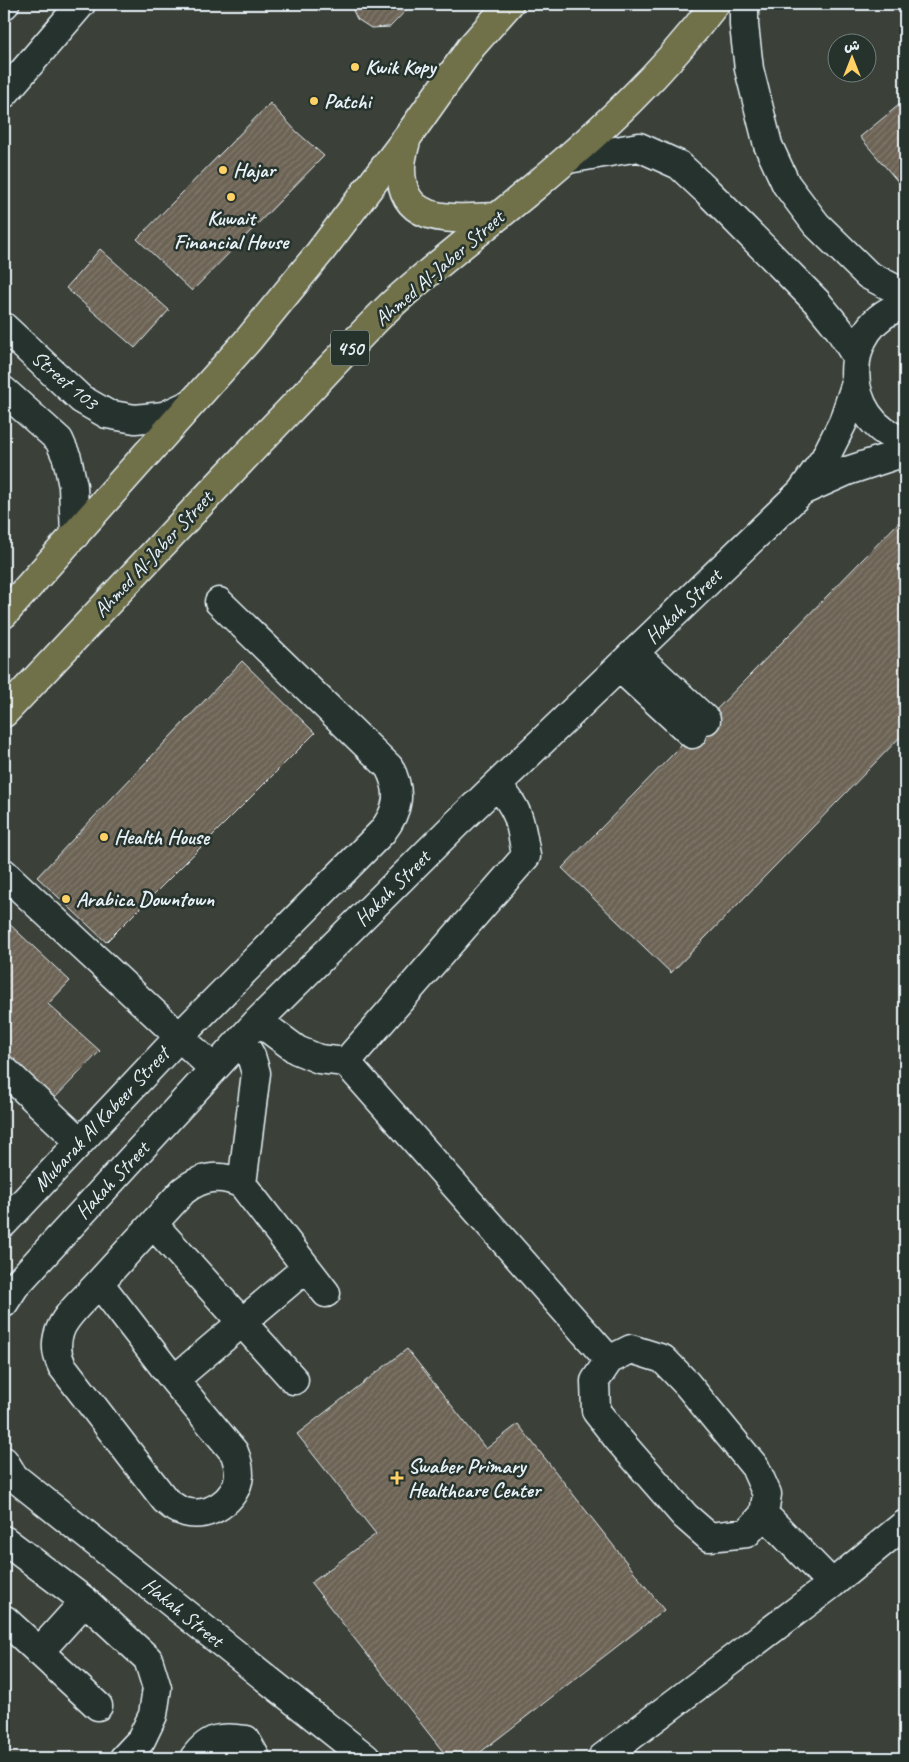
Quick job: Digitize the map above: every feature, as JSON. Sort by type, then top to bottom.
[{"type":"main road","name":"Ahmed Al-Jaber Street","points":[[4,713],[119,593],[205,498],[389,307],[450,254],[568,159],[634,98],[715,4]]},
{"type":"main road","points":[[4,614],[255,332],[320,252],[406,139],[472,46],[504,7]]},
{"type":"main road","points":[[406,139],[401,165],[402,186],[413,206],[430,216],[450,218],[497,217]]},
{"type":"street","points":[[4,94],[81,4]]},
{"type":"street","points":[[744,4],[744,25],[749,70],[768,145],[786,184],[816,224],[868,275],[905,294]]},
{"type":"street","points":[[568,159],[639,147],[679,165],[817,302],[839,329],[856,356]]},
{"type":"street","points":[[905,305],[886,314],[873,325],[863,340],[856,356],[855,369],[860,402],[871,418],[885,432],[905,441]]},
{"type":"street","name":"Street 103","points":[[4,327],[82,399],[107,414],[135,419],[164,416],[190,404]]},
{"type":"street","name":"Hakah Street","points":[[4,1303],[15,1286],[250,1030],[497,785],[801,492],[825,458],[843,422],[856,383]]},
{"type":"street","points":[[4,390],[59,440],[67,458],[73,486],[75,535]]},
{"type":"street","name":"Hakah Street","points":[[801,492],[847,472],[905,452]]},
{"type":"street","name":"Mubarak Al Kabeer Street","points":[[4,1222],[179,1036],[382,832],[391,821],[396,808],[398,794],[396,780],[380,756],[219,602]]},
{"type":"street","points":[[626,660],[699,727]]},
{"type":"street","points":[[346,1062],[526,856],[521,821],[509,798],[497,785]]},
{"type":"street","points":[[4,873],[214,1069]]},
{"type":"street","points":[[242,1184],[256,1073],[251,1056],[250,1030],[318,1059],[346,1062],[609,1360]]},
{"type":"street","points":[[4,1070],[79,1141]]},
{"type":"street","points":[[99,1283],[174,1380],[234,1452],[238,1463],[239,1475],[233,1492],[221,1506],[198,1514],[175,1508],[165,1500],[60,1361],[56,1347],[60,1327],[99,1283],[183,1191],[193,1183],[205,1178],[230,1178],[242,1184],[326,1293]]},
{"type":"street","points":[[153,1224],[294,1380]]},
{"type":"street","points":[[174,1380],[306,1268]]},
{"type":"street","points":[[631,1349],[663,1359],[755,1467],[767,1494],[764,1514],[747,1533],[709,1537],[685,1516],[596,1411],[594,1381],[609,1360],[631,1349]]},
{"type":"street","name":"Hakah Street","points":[[4,1461],[14,1477],[366,1758]]},
{"type":"street","points":[[764,1514],[832,1584]]},
{"type":"street","points":[[602,1758],[832,1584],[905,1524]]},
{"type":"street","points":[[4,1540],[85,1601],[148,1659],[157,1688],[153,1715],[141,1740],[124,1758]]},
{"type":"street","points":[[39,1652],[85,1601]]},
{"type":"street","points":[[5,1620],[98,1706]]},
{"type":"street","points":[[194,1758],[202,1747],[222,1737],[246,1740],[256,1758]]},
{"type":"building","points":[[350,4],[412,4],[390,27],[371,28],[357,19]]},
{"type":"building","points":[[905,100],[905,190],[860,137]]},
{"type":"building","name":"Kuwait Financial House","points":[[270,103],[297,132],[324,156],[192,291],[137,239]]},
{"type":"building","points":[[100,249],[169,310],[135,348],[66,288]]},
{"type":"building","points":[[901,520],[905,524],[905,732],[671,973],[562,868]]},
{"type":"building","points":[[242,661],[315,733],[106,942],[37,877]]},
{"type":"building","points":[[4,919],[70,981],[48,1004],[100,1051],[50,1103],[4,1060]]},
{"type":"building","points":[[407,1349],[486,1449],[518,1424],[664,1610],[473,1758],[448,1758],[311,1583],[376,1534],[297,1434]]},
{"type":"place","name":"Kwik Kopy","points":[[355,67]]},
{"type":"place","name":"Patchi","points":[[314,101]]},
{"type":"place","name":"Hajar","points":[[223,170]]},
{"type":"place","name":"Kuwait Financial House","points":[[231,197]]},
{"type":"place","name":"Health House","points":[[104,837]]},
{"type":"place","name":"Arabica Downtown","points":[[66,899]]},
{"type":"place","name":"Swaber Primary Healthcare Center","points":[[397,1478]]}]
